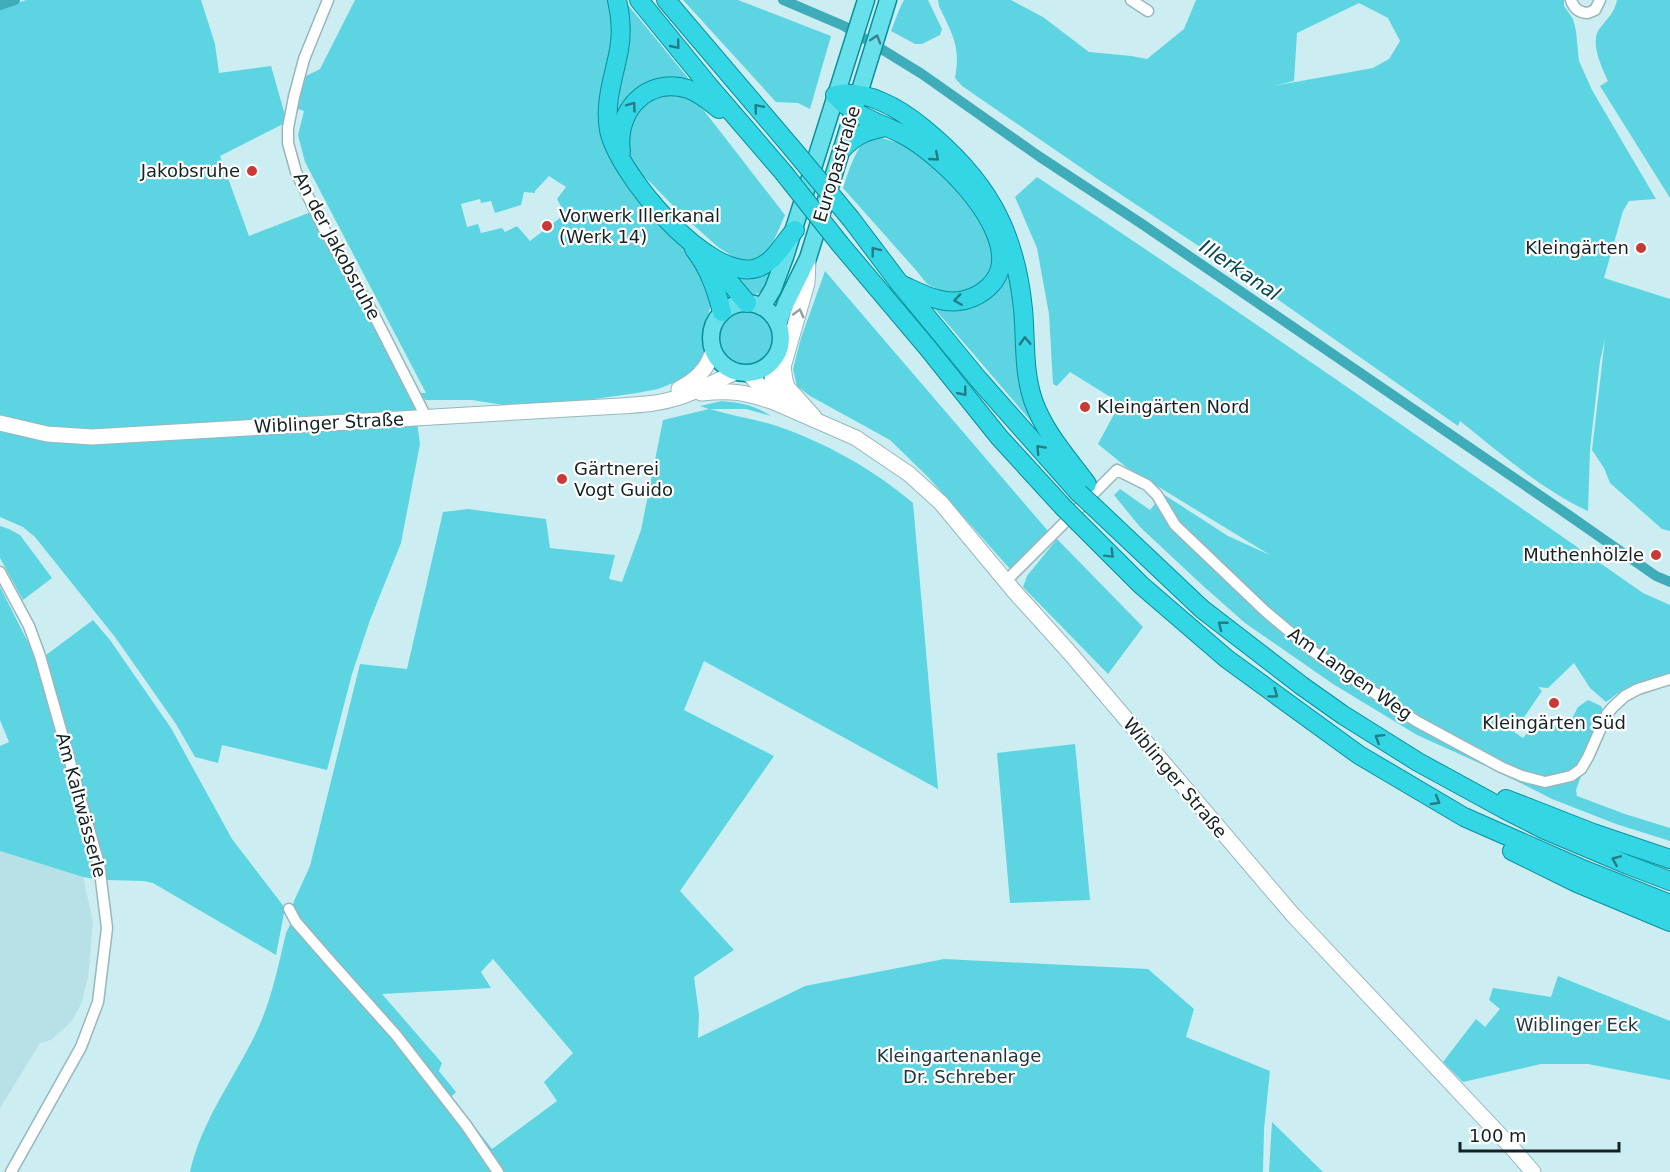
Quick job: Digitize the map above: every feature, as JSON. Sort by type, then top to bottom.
[{"type":"highway","points":[[617,0],[621,31],[610,85],[607,118],[609,133],[614,147],[633,180],[682,234],[709,271],[722,312]]},
{"type":"highway","points":[[639,0],[999,437],[1064,508],[1141,585],[1227,659],[1359,754],[1464,817],[1510,850],[1577,883],[1670,922]]},
{"type":"highway","points":[[666,0],[851,219],[900,284],[989,391],[1097,502],[1134,547],[1158,566],[1202,609],[1302,686],[1418,762],[1545,830],[1670,881]]},
{"type":"highway","points":[[623,162],[620,135],[628,111],[639,98],[657,88],[672,86],[695,92],[745,129]]},
{"type":"highway","points":[[900,284],[933,299],[948,302],[980,294],[997,276],[1001,264],[997,238],[988,218],[965,186],[933,154],[901,133],[853,112],[835,95],[859,94],[894,108],[914,120],[956,157],[976,179],[988,197],[1004,226],[1019,279],[1026,361],[1033,398],[1041,418],[1083,488]]},
{"type":"highway","points":[[842,149],[855,136],[886,127]]},
{"type":"highway","points":[[706,254],[720,263],[745,269],[757,268],[777,253],[795,230]]},
{"type":"highway","points":[[682,234],[706,254],[754,305]]},
{"type":"highway","points":[[1447,778],[1670,859]]},
{"type":"highway","points":[[1464,817],[1580,868],[1670,904]]},
{"type":"main road","name":"Europastraße","points":[[754,305],[776,281],[795,230],[865,4]]},
{"type":"main road","name":"Europastraße","points":[[778,324],[808,258],[886,6]]},
{"type":"main road","points":[[808,258],[807,283],[785,361],[784,375],[787,387],[818,421]]},
{"type":"main road","points":[[754,305],[769,311],[778,324],[781,334],[780,344],[772,361],[757,371],[742,372],[726,367],[718,360],[711,343],[712,326],[722,312],[729,307],[754,305]]},
{"type":"main road","name":"Wiblinger Straße","points":[[659,401],[692,382],[707,366],[713,351]]},
{"type":"main road","name":"Wiblinger Straße","points":[[772,361],[773,383],[796,412]]},
{"type":"main road","name":"Wiblinger Straße","points":[[0,423],[47,434],[92,436],[620,406],[673,399],[742,372],[776,403],[856,438],[909,474],[941,503],[1299,922],[1533,1172]]},
{"type":"main road","points":[[686,395],[729,391],[750,394],[776,403]]},
{"type":"street","name":"An der Jakobsruhe","points":[[328,0],[304,59],[292,107],[288,143],[296,172],[325,231],[374,315],[426,417]]},
{"type":"street","points":[[1131,0],[1148,11]]},
{"type":"street","points":[[1571,0],[1577,10],[1588,13],[1595,10],[1600,0]]},
{"type":"street","name":"Am Langen Weg","points":[[1006,581],[1117,470],[1147,485],[1157,495],[1175,525],[1265,611],[1314,652],[1416,721],[1522,776],[1545,782],[1571,776],[1581,769],[1607,714],[1613,707],[1625,696],[1638,689],[1670,679]]},
{"type":"street","name":"Am Kaltwässerle","points":[[0,572],[29,626],[40,656],[99,864],[107,928],[98,1002],[81,1047],[11,1172]]},
{"type":"street","points":[[289,909],[296,922],[396,1035],[466,1125],[498,1172]]},
{"type":"shaded area","points":[[0,851],[83,877],[93,922],[88,978],[81,1004],[71,1022],[51,1040],[40,1043],[0,1108]]},
{"type":"green space","points":[[26,0],[201,0],[215,44],[219,73],[271,66],[287,122],[220,156],[249,236],[311,212],[355,287],[415,406],[420,444],[401,543],[370,620],[352,674],[327,770],[222,745],[218,763],[195,757],[176,724],[115,637],[35,537],[23,527],[0,517],[0,9]]},
{"type":"green space","points":[[355,0],[609,0],[612,7],[612,160],[638,199],[691,255],[701,273],[711,304],[702,337],[705,351],[701,360],[681,380],[658,389],[637,393],[559,404],[503,405],[472,400],[425,400],[420,393],[426,393],[305,162],[298,135],[304,111],[295,108],[306,76],[320,69]],"holes":[[[549,176],[566,187],[557,199],[565,214],[530,241],[517,226],[505,232],[502,228],[481,233],[478,224],[467,227],[461,204],[480,199],[481,203],[491,201],[495,213],[521,205],[524,192],[535,193]]]},
{"type":"green space","points":[[624,0],[688,78],[686,83],[615,118]]},
{"type":"green space","points":[[683,0],[738,0],[831,36],[810,109],[798,103],[776,102]]},
{"type":"green space","points":[[904,0],[928,0],[942,29],[940,35],[922,44],[915,44],[891,31]]},
{"type":"green space","points":[[938,0],[1011,0],[1043,17],[1089,52],[1147,59],[1184,29],[1196,0],[1564,0],[1564,6],[1573,19],[1576,31],[1579,61],[1592,90],[1656,199],[1629,201],[1623,211],[1604,278],[1670,299],[1670,531],[1662,529],[1610,483],[1604,468],[1592,450],[1605,339],[1600,361],[1590,449],[1588,511],[1538,482],[1460,421],[1458,426],[1253,282],[962,86],[955,78],[957,57],[954,40]],"holes":[[[1359,3],[1388,18],[1400,41],[1389,59],[1373,68],[1273,86],[1294,81],[1297,33]]]},
{"type":"green space","points":[[1617,0],[1670,0],[1670,198],[1600,86],[1608,81],[1596,47],[1597,33],[1613,12]]},
{"type":"green space","points":[[672,92],[695,99],[785,215],[768,254],[763,259],[738,260],[718,247],[638,172],[629,155],[626,138],[631,116],[643,103]]},
{"type":"green space","points":[[882,138],[905,145],[928,158],[983,217],[995,259],[987,278],[968,292],[944,292],[927,284],[843,188],[859,148],[869,139]]},
{"type":"green space","points":[[1037,177],[1266,331],[1643,593],[1670,605],[1670,674],[1624,689],[1606,702],[1590,688],[1574,663],[1548,688],[1538,687],[1542,691],[1514,732],[1523,738],[1537,720],[1566,730],[1578,707],[1588,700],[1601,706],[1604,712],[1576,790],[1577,796],[1670,828],[1670,841],[1616,824],[1552,799],[1417,735],[1333,684],[1245,623],[1140,527],[1114,495],[1120,489],[1150,510],[1163,494],[1228,536],[1270,555],[1126,467],[1098,444],[1120,403],[1070,372],[1057,386],[1053,384],[1049,314],[1037,248],[1015,197]]},
{"type":"green space","points":[[780,259],[772,279],[760,293],[746,294],[730,270]]},
{"type":"green space","points":[[1008,260],[1036,427],[934,308],[935,304],[957,306]]},
{"type":"green space","points":[[825,271],[1048,531],[1010,569],[928,477],[890,440],[810,396],[797,386],[793,369],[801,338]]},
{"type":"green space","points":[[745,310],[756,312],[765,318],[771,327],[773,338],[771,349],[765,358],[756,364],[745,366],[734,364],[725,358],[719,349],[717,338],[719,327],[725,318],[734,312]]},
{"type":"green space","name":"Kleingartenanlage Dr. Schreber","points":[[722,401],[759,409],[771,416],[746,409],[710,409],[769,424],[813,440],[865,468],[913,503],[938,789],[704,661],[684,710],[774,756],[680,891],[734,950],[694,977],[699,1014],[698,1038],[805,986],[944,959],[1148,969],[1194,1009],[1186,1037],[1270,1071],[1264,1129],[1263,1172],[501,1172],[297,920],[292,909],[310,866],[360,664],[407,669],[443,512],[468,509],[546,519],[550,548],[615,555],[609,579],[622,582],[641,530],[663,420],[709,409],[700,406]],"holes":[[[493,959],[573,1053],[544,1082],[557,1101],[492,1149],[451,1097],[456,1092],[439,1071],[442,1063],[382,994],[491,988],[481,972]]]},
{"type":"green space","points":[[0,526],[20,535],[52,578],[23,600],[0,558]]},
{"type":"green space","points":[[1057,539],[1143,627],[1108,674],[1023,587],[1027,576]]},
{"type":"green space","points":[[0,587],[34,654],[86,838],[95,879],[0,851],[0,746],[9,742],[0,720]]},
{"type":"green space","points":[[93,620],[110,640],[171,728],[232,839],[285,908],[276,955],[153,883],[107,880],[104,861],[46,655]]},
{"type":"green space","points":[[1075,744],[1090,900],[1010,903],[997,753]]},
{"type":"green space","points":[[294,923],[394,1037],[495,1172],[190,1172],[202,1136],[218,1102],[261,1023],[274,985],[286,933],[290,925]]},
{"type":"green space","name":"Wiblinger Eck","points":[[1558,976],[1670,1021],[1670,1080],[1588,1064],[1541,1064],[1463,1082],[1443,1062],[1476,1019],[1485,1027],[1500,1009],[1489,1000],[1493,988],[1551,997]]},
{"type":"green space","points":[[1272,1122],[1323,1172],[1269,1172]]},
{"type":"waterway","name":"Illerkanal","points":[[0,5],[15,0]]},
{"type":"waterway","name":"Illerkanal","points":[[783,0],[844,26],[922,74],[1040,157],[1142,224],[1656,576],[1670,582]]},
{"type":"place","name":"Jakobsruhe","points":[[252,171]]},
{"type":"place","name":"Vorwerk Illerkanal (Werk 14)","points":[[547,226]]},
{"type":"place","name":"Kleingärten","points":[[1641,248]]},
{"type":"place","name":"Kleingärten Nord","points":[[1085,407]]},
{"type":"place","name":"Gärtnerei Vogt Guido","points":[[562,479]]},
{"type":"place","name":"Muthenhölzle","points":[[1656,555]]},
{"type":"place","name":"Kleingärten Süd","points":[[1554,703]]}]
